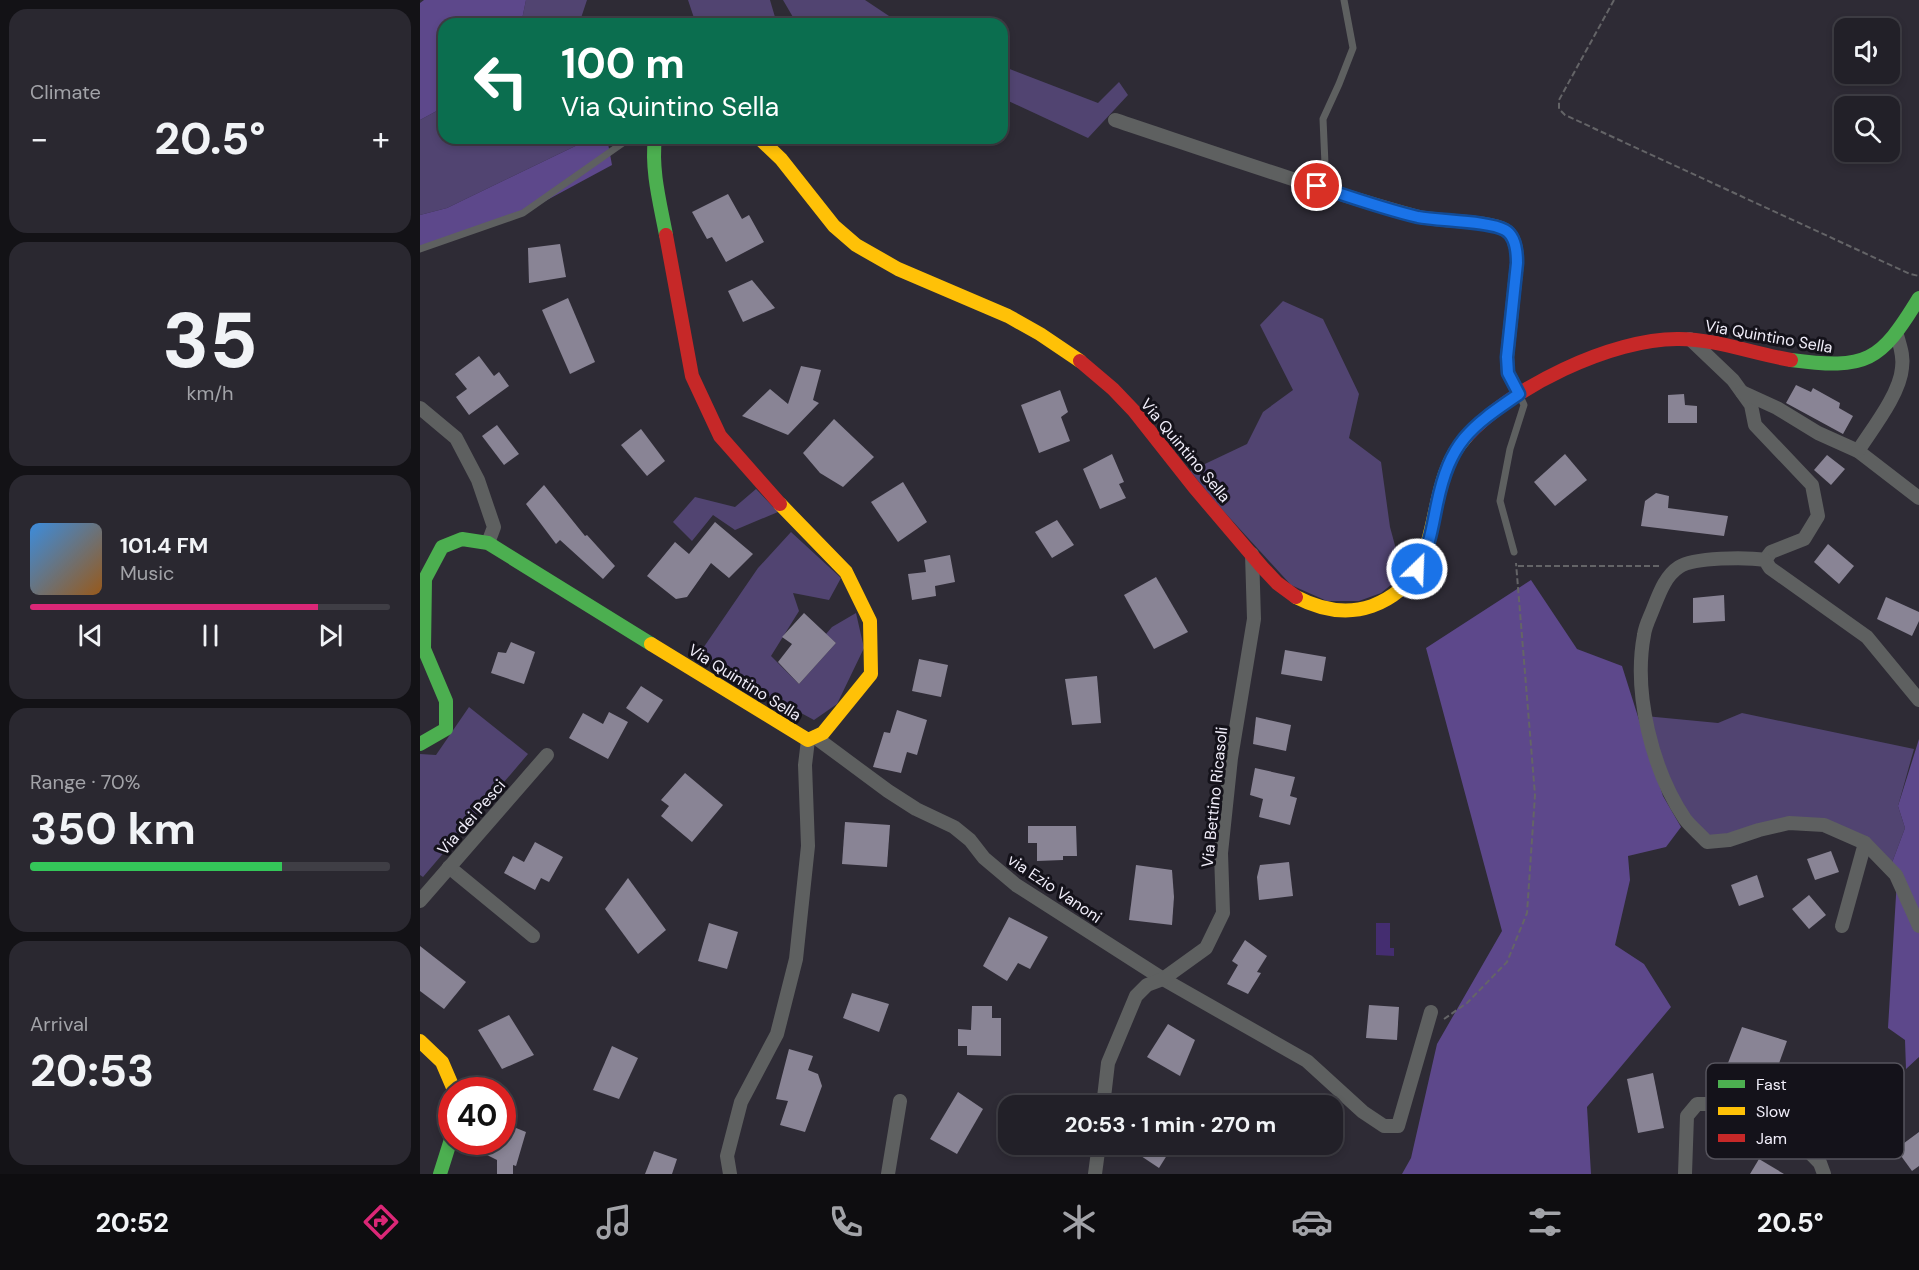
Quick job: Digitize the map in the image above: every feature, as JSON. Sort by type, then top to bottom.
[{"type":"street","points":[[1115,120],[1339,194],[1419,217],[1505,230],[1511,236],[1517,250],[1507,357],[1508,373],[1519,394]]},
{"type":"street","name":"Via Quintino Sella","points":[[420,744],[446,729],[446,701],[424,649],[425,579],[442,547],[462,539],[488,543],[811,739],[823,733],[871,674],[870,621],[846,572],[762,486],[720,436],[692,376],[655,175],[654,144]]},
{"type":"street","name":"Via Quintino Sella","points":[[765,144],[782,160],[818,208],[853,244],[912,275],[1032,327],[1075,356],[1106,382],[1252,555],[1288,592],[1308,604],[1340,612],[1379,604],[1407,584],[1428,551],[1441,487],[1455,449],[1470,430],[1519,394],[1589,360],[1650,340],[1690,339],[1820,365],[1855,364],[1876,355],[1897,335],[1919,298]]},
{"type":"street","points":[[1858,451],[1890,401],[1902,369],[1902,353],[1897,335]]},
{"type":"street","name":"Via Quintino Sella","points":[[1690,339],[1732,380],[1751,405],[1755,425],[1812,485],[1818,516],[1804,539],[1771,552],[1765,560]]},
{"type":"street","points":[[1740,391],[1777,408],[1818,433],[1858,451],[1919,498]]},
{"type":"street","points":[[420,408],[456,438],[478,480],[494,527],[488,543]]},
{"type":"street","name":"Via Bettino Ricasoli","points":[[1104,1095],[1108,1063],[1136,996],[1147,985],[1163,979],[1206,948],[1223,913],[1221,853],[1229,781],[1254,619],[1252,555]]},
{"type":"street","points":[[1919,700],[1868,637],[1770,568],[1765,560],[1747,557],[1710,560],[1680,566],[1662,585],[1644,633],[1641,671],[1645,716],[1664,783],[1686,820],[1707,842],[1729,840],[1789,823],[1824,825],[1865,843],[1896,875],[1919,926]]},
{"type":"street","points":[[730,1174],[727,1156],[741,1102],[777,1034],[796,959],[808,846],[805,765],[811,739]]},
{"type":"street","name":"via Ezio Vanoni","points":[[811,739],[888,791],[954,827],[970,840],[984,858],[1016,885],[1163,979],[1307,1061],[1363,1112],[1384,1126],[1398,1126],[1425,1033]]},
{"type":"street","name":"Via dei Pesci","points":[[420,901],[547,755]]},
{"type":"street","points":[[1842,926],[1865,843]]},
{"type":"street","points":[[449,867],[533,936]]},
{"type":"street","points":[[1425,1033],[1431,1012]]},
{"type":"street","points":[[420,1041],[442,1062],[448,1077]]},
{"type":"street","points":[[888,1174],[900,1101]]},
{"type":"street","points":[[1685,1174],[1687,1116],[1697,1104],[1706,1104]]},
{"type":"street","points":[[440,1174],[446,1155]]},
{"type":"street","points":[[1095,1174],[1098,1155]]},
{"type":"street","points":[[1816,1159],[1824,1174]]},
{"type":"lane","points":[[1339,194],[1325,164],[1323,119],[1353,48],[1344,0]]},
{"type":"lane","points":[[420,249],[524,213],[622,144]]},
{"type":"lane","points":[[1514,552],[1500,501],[1510,448],[1524,405],[1519,394]]},
{"type":"path","points":[[1614,0],[1559,100],[1559,109],[1564,115],[1910,274],[1919,276]]},
{"type":"path","points":[[1425,1033],[1467,1003],[1507,962],[1527,913],[1535,795],[1514,552]]},
{"type":"path","points":[[1516,566],[1680,566]]},
{"type":"shaded area","points":[[424,0],[526,0],[522,18],[438,18],[438,110],[420,120],[420,3]]},
{"type":"shaded area","points":[[526,0],[587,0],[581,18],[522,18]]},
{"type":"shaded area","points":[[688,0],[770,0],[775,18],[694,18]]},
{"type":"shaded area","points":[[783,0],[865,0],[892,18],[794,18]]},
{"type":"shaded area","points":[[1008,68],[1098,103],[1119,82],[1128,95],[1088,138],[1008,101]]},
{"type":"shaded area","points":[[438,110],[438,144],[580,144],[447,208],[420,215],[420,120]]},
{"type":"shaded area","points":[[580,144],[608,144],[612,165],[523,213],[420,249],[420,215],[447,208]]},
{"type":"shaded area","points":[[1283,301],[1323,319],[1359,394],[1349,438],[1381,462],[1390,527],[1403,575],[1381,593],[1359,601],[1327,601],[1291,585],[1190,471],[1247,444],[1263,412],[1293,390],[1260,325]]},
{"type":"shaded area","points":[[756,489],[778,512],[735,530],[713,515],[692,541],[673,522],[695,497],[735,507]]},
{"type":"shaded area","points":[[791,532],[841,578],[829,600],[793,593],[799,611],[771,656],[799,684],[836,643],[826,634],[832,627],[856,613],[864,648],[837,704],[814,720],[697,657],[758,568]]},
{"type":"shaded area","points":[[1531,580],[1577,649],[1622,666],[1663,796],[1681,827],[1666,847],[1628,856],[1630,880],[1615,945],[1644,964],[1671,1007],[1587,1107],[1591,1174],[1402,1174],[1411,1158],[1437,1044],[1502,931],[1426,648]]},
{"type":"shaded area","points":[[469,707],[528,754],[423,877],[420,875],[420,754],[436,755]]},
{"type":"shaded area","points":[[1742,713],[1914,749],[1898,806],[1905,828],[1890,868],[1824,825],[1789,823],[1707,842],[1686,821],[1645,716],[1718,723]]},
{"type":"shaded area","points":[[1919,739],[1919,1057],[1906,1069],[1905,1040],[1888,1028],[1897,879],[1890,868],[1905,828],[1898,806]]},
{"type":"shaded area","points":[[1376,923],[1390,923],[1390,948],[1394,948],[1394,956],[1376,955]]},
{"type":"building","points":[[728,194],[742,219],[749,215],[764,242],[726,262],[712,237],[707,239],[692,212]]},
{"type":"building","points":[[560,244],[566,277],[529,283],[528,248]]},
{"type":"building","points":[[752,280],[775,308],[743,322],[728,291]]},
{"type":"building","points":[[568,298],[595,362],[570,374],[542,310]]},
{"type":"building","points":[[479,356],[494,376],[499,372],[509,386],[469,415],[456,397],[467,389],[455,374]]},
{"type":"building","points":[[801,366],[821,370],[813,400],[819,403],[788,435],[742,416],[770,389],[788,404]]},
{"type":"building","points":[[1796,385],[1811,392],[1813,388],[1840,403],[1839,408],[1853,416],[1843,434],[1786,403]]},
{"type":"building","points":[[1060,390],[1068,412],[1061,417],[1070,441],[1039,453],[1021,405]]},
{"type":"building","points":[[1684,394],[1685,405],[1697,406],[1697,423],[1668,423],[1668,395]]},
{"type":"building","points":[[834,419],[874,457],[843,487],[820,473],[803,453]]},
{"type":"building","points":[[497,425],[519,454],[504,465],[482,436]]},
{"type":"building","points":[[641,429],[665,461],[647,476],[621,445]]},
{"type":"building","points":[[1112,454],[1124,482],[1119,484],[1126,498],[1100,509],[1083,469]]},
{"type":"building","points":[[1565,454],[1587,480],[1555,506],[1534,482]]},
{"type":"building","points":[[1827,455],[1845,469],[1831,485],[1814,470]]},
{"type":"building","points":[[903,482],[927,522],[898,542],[871,502]]},
{"type":"building","points":[[544,485],[585,536],[587,535],[615,566],[603,579],[560,540],[556,544],[526,504]]},
{"type":"building","points":[[1656,493],[1669,496],[1668,508],[1728,516],[1724,536],[1641,526],[1645,501]]},
{"type":"building","points":[[1057,520],[1074,545],[1052,558],[1035,532]]},
{"type":"building","points":[[715,522],[753,554],[729,578],[711,563],[687,597],[676,599],[647,576],[675,542],[689,554]]},
{"type":"building","points":[[1828,544],[1854,566],[1839,584],[1814,562]]},
{"type":"building","points":[[950,555],[955,582],[935,586],[936,596],[912,600],[908,574],[926,572],[924,560]]},
{"type":"building","points":[[1156,577],[1188,632],[1154,649],[1124,595]]},
{"type":"building","points":[[1724,595],[1725,621],[1693,623],[1693,598]]},
{"type":"building","points":[[1886,597],[1919,612],[1919,621],[1912,636],[1877,619]]},
{"type":"building","points":[[804,613],[836,643],[799,684],[778,662],[792,644],[782,637]]},
{"type":"building","points":[[511,642],[535,652],[524,684],[491,673],[498,652],[506,653]]},
{"type":"building","points":[[1285,650],[1326,657],[1322,681],[1281,674]]},
{"type":"building","points":[[919,659],[948,665],[941,697],[912,691]]},
{"type":"building","points":[[1097,676],[1101,723],[1072,725],[1065,679]]},
{"type":"building","points":[[641,686],[663,700],[648,723],[626,708]]},
{"type":"building","points":[[897,710],[927,720],[917,755],[907,752],[901,773],[873,767],[884,732],[890,733]]},
{"type":"building","points":[[609,712],[628,722],[608,759],[569,738],[583,713],[603,724]]},
{"type":"building","points":[[1256,717],[1291,725],[1286,751],[1253,744]]},
{"type":"building","points":[[1255,768],[1295,777],[1290,796],[1297,798],[1290,825],[1259,817],[1263,799],[1250,795]]},
{"type":"building","points":[[685,773],[723,805],[692,842],[661,816],[669,806],[661,800]]},
{"type":"building","points":[[845,822],[890,825],[887,867],[842,864]]},
{"type":"building","points":[[1028,826],[1076,826],[1077,856],[1063,856],[1063,860],[1037,861],[1037,843],[1028,843]]},
{"type":"building","points":[[535,842],[563,857],[549,882],[541,878],[535,890],[504,873],[513,856],[524,862]]},
{"type":"building","points":[[1831,851],[1839,872],[1815,880],[1807,859]]},
{"type":"building","points":[[1289,862],[1293,896],[1259,900],[1257,877],[1260,865]]},
{"type":"building","points":[[1136,865],[1172,870],[1174,897],[1172,925],[1129,920]]},
{"type":"building","points":[[1757,875],[1764,897],[1739,906],[1731,885]]},
{"type":"building","points":[[628,878],[666,930],[638,954],[605,909]]},
{"type":"building","points":[[1809,895],[1826,915],[1809,929],[1792,909]]},
{"type":"building","points":[[1009,917],[1048,937],[1030,969],[1018,963],[1007,981],[983,966]]},
{"type":"building","points":[[709,923],[738,932],[727,969],[698,961]]},
{"type":"building","points":[[1245,940],[1267,956],[1257,972],[1261,973],[1248,994],[1227,984],[1238,965],[1232,961]]},
{"type":"building","points":[[420,946],[466,982],[444,1009],[420,991]]},
{"type":"building","points":[[852,993],[889,1004],[879,1032],[843,1018]]},
{"type":"building","points":[[1369,1005],[1399,1007],[1397,1040],[1366,1038]]},
{"type":"building","points":[[972,1006],[992,1006],[992,1018],[1001,1018],[1001,1056],[967,1055],[967,1046],[958,1046],[958,1029],[971,1030]]},
{"type":"building","points":[[509,1015],[534,1055],[502,1069],[478,1030]]},
{"type":"building","points":[[1168,1024],[1195,1040],[1180,1076],[1147,1057]]},
{"type":"building","points":[[1742,1027],[1787,1041],[1779,1063],[1728,1063]]},
{"type":"building","points":[[612,1046],[638,1058],[619,1099],[593,1090]]},
{"type":"building","points":[[789,1049],[813,1056],[808,1070],[818,1074],[822,1086],[805,1132],[780,1125],[788,1101],[776,1099]]},
{"type":"building","points":[[1653,1073],[1664,1128],[1638,1133],[1627,1079]]},
{"type":"building","points":[[958,1092],[983,1109],[957,1154],[930,1139]]},
{"type":"building","points":[[516,1128],[526,1132],[516,1166],[513,1165],[513,1174],[497,1174],[497,1160],[487,1155],[516,1155]]},
{"type":"building","points":[[1919,1132],[1919,1166],[1912,1171],[1903,1159],[1904,1143]]},
{"type":"building","points":[[654,1151],[677,1159],[672,1174],[645,1174]]},
{"type":"building","points":[[1140,1155],[1167,1155],[1159,1168]]},
{"type":"building","points":[[1759,1159],[1784,1174],[1750,1174]]},
{"type":"traffic: fast","points":[[654,144],[655,174],[666,235]]},
{"type":"traffic: fast","points":[[1791,360],[1838,364],[1869,357],[1893,336],[1919,298]]},
{"type":"traffic: fast","points":[[420,744],[446,729],[446,701],[424,649],[425,579],[442,547],[462,539],[488,543],[651,644]]},
{"type":"traffic: fast","points":[[440,1174],[446,1155]]},
{"type":"traffic: slow","points":[[765,144],[781,159],[834,226],[856,245],[898,269],[1008,316],[1080,361]]},
{"type":"traffic: slow","points":[[1296,597],[1314,605],[1352,610],[1372,606],[1397,593],[1413,575],[1424,553],[1443,481],[1452,458],[1466,437]]},
{"type":"traffic: slow","points":[[651,644],[808,740],[823,733],[871,674],[870,621],[846,572],[780,504]]},
{"type":"traffic: slow","points":[[420,1041],[442,1062],[448,1077]]},
{"type":"traffic: jam","points":[[666,235],[692,376],[720,436],[780,504]]},
{"type":"traffic: jam","points":[[1466,437],[1508,401],[1535,384],[1564,369],[1624,347],[1652,341],[1693,340],[1791,360]]},
{"type":"traffic: jam","points":[[1080,361],[1113,389],[1134,411],[1194,487],[1262,567],[1277,583],[1296,597]]},
{"type":"route","points":[[1317,186],[1419,217],[1505,230],[1511,236],[1517,250],[1507,357],[1508,373],[1519,394],[1470,430],[1455,449],[1447,465],[1441,487],[1428,551],[1417,569]]}]
